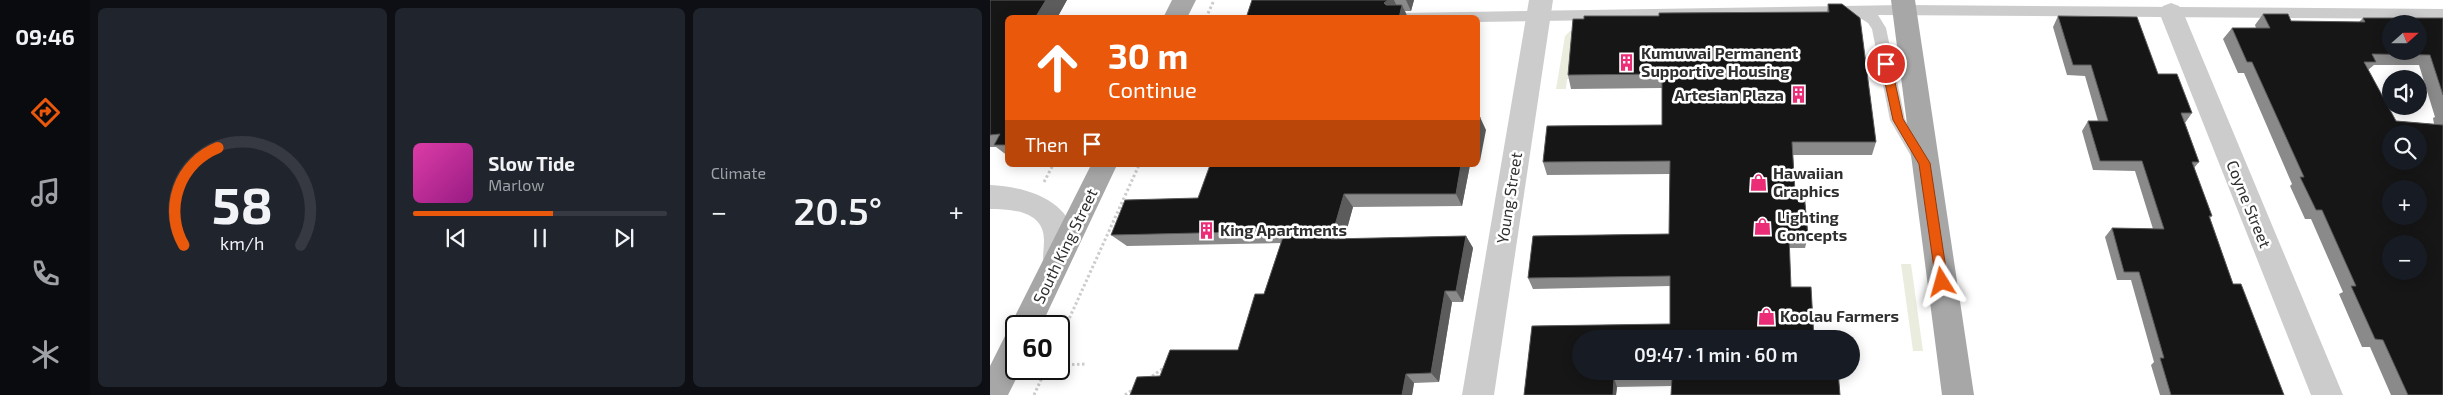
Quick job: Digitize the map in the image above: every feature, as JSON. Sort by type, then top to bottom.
[{"type":"main road","points":[[1176,15],[1184,0]]},
{"type":"main road","points":[[1904,5],[1924,163],[1958,395]]},
{"type":"main road","name":"South King Street","points":[[1031,315],[1103,167]]},
{"type":"main road","points":[[992,395],[1005,368]]},
{"type":"street","name":"Young Street","points":[[1478,395],[1539,8]]},
{"type":"street","name":"Coyne Street","points":[[2170,12],[2327,395]]},
{"type":"street","points":[[990,197],[1022,200],[1046,211],[1052,217],[1058,236],[1056,262]]},
{"type":"lane","points":[[1442,15],[1539,8],[1860,11],[1904,5],[2170,12],[2443,14]]},
{"type":"lane","points":[[1860,11],[1873,19],[1879,28],[1898,120],[1924,163]]},
{"type":"path","points":[[1207,15],[1214,0]]},
{"type":"path","points":[[1041,187],[1052,167]]},
{"type":"path","points":[[1070,317],[1138,167]]},
{"type":"path","points":[[1070,365],[1086,364]]},
{"type":"path","points":[[1125,395],[1169,364]]},
{"type":"path","points":[[1157,372],[1165,372]]},
{"type":"path","points":[[1034,395],[1041,380]]},
{"type":"green space","points":[[1587,30],[1572,79],[1567,79],[1566,89],[1556,89],[1565,36],[1570,31]]},
{"type":"green space","points":[[1901,264],[1911,264],[1923,351],[1913,351]]},
{"type":"building","points":[[990,0],[1046,0],[1037,15],[1005,15],[1005,145],[994,145],[1000,134],[990,135]]},
{"type":"building","points":[[1252,0],[1388,0],[1384,3],[1386,5],[1402,5],[1400,15],[1247,15]]},
{"type":"building","points":[[1828,4],[1842,4],[1860,18],[1876,142],[1792,142],[1795,192],[1804,192],[1808,236],[1789,236],[1791,287],[1811,287],[1813,330],[1572,330],[1572,380],[1614,380],[1613,395],[1524,395],[1532,326],[1670,324],[1670,276],[1528,278],[1533,236],[1669,234],[1670,161],[1543,162],[1547,126],[1662,125],[1662,74],[1568,75],[1573,19],[1584,19],[1584,16],[1659,16],[1659,13],[1829,12]]},
{"type":"building","points":[[2263,14],[2288,14],[2291,21],[2365,22],[2363,18],[2382,18],[2382,54],[2372,54],[2376,62],[2364,62],[2382,95],[2382,115],[2393,115],[2396,121],[2443,125],[2443,395],[2408,395],[2383,340],[2375,339],[2351,286],[2356,286],[2322,210],[2316,210],[2300,177],[2304,177],[2252,62],[2247,62],[2232,28],[2270,28]]},
{"type":"building","points":[[2058,16],[2137,17],[2158,74],[2177,74],[2192,113],[2181,113],[2199,162],[2192,162],[2212,216],[2209,216],[2233,284],[2241,284],[2284,395],[2171,395],[2160,358],[2164,358],[2139,272],[2124,272],[2112,228],[2164,229],[2142,161],[2100,161],[2088,121],[2108,121],[2091,65],[2073,65]]},
{"type":"building","points":[[2428,18],[2443,18],[2443,95],[2430,55],[2428,55]]},
{"type":"building","points":[[1209,167],[1461,167],[1456,194],[1344,194],[1331,239],[1466,236],[1456,291],[1445,291],[1431,373],[1406,374],[1402,395],[1130,395],[1137,377],[1160,376],[1170,350],[1238,350],[1255,294],[1264,294],[1285,231],[1111,235],[1125,200],[1198,198]]},
{"type":"building","points":[[1672,380],[1839,380],[1840,395],[1671,395]]},
{"type":"place","name":"Kumuwai Permanent Supportive Housing","points":[[1627,62]]},
{"type":"place","name":"Artesian Plaza","points":[[1798,95]]},
{"type":"place","name":"Hawaiian Graphics","points":[[1759,182]]},
{"type":"place","name":"Lighting Concepts","points":[[1763,226]]},
{"type":"place","name":"King Apartments","points":[[1206,230]]},
{"type":"place","name":"Koolau Farmers","points":[[1766,316]]},
{"type":"route","points":[[1886,64],[1898,120],[1924,163],[1942,282]]}]
